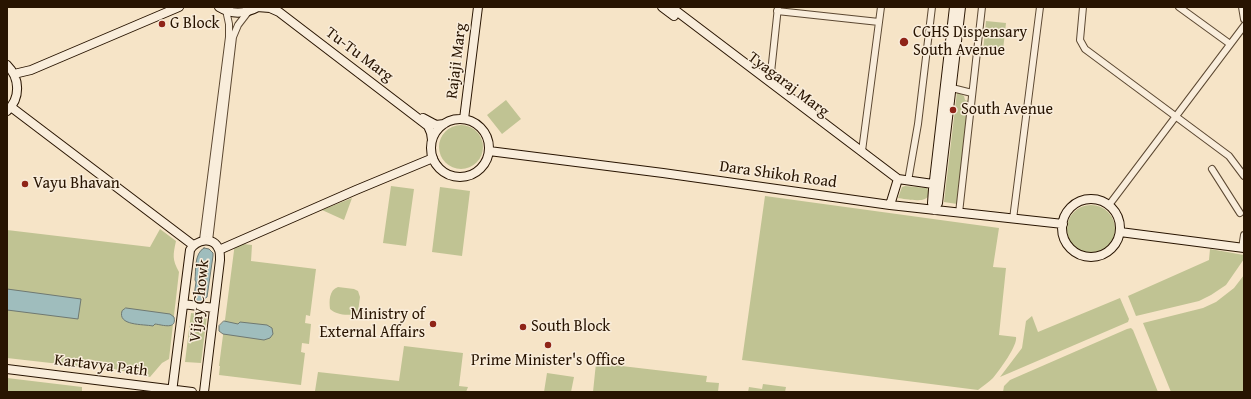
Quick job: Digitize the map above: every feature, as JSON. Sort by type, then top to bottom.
[{"type":"main road","points":[[15,78],[179,7]]},
{"type":"main road","points":[[222,9],[237,13],[248,12],[257,7]]},
{"type":"main road","name":"Tu-Tu Marg","points":[[257,7],[270,8],[279,12],[340,58],[428,126],[431,132],[432,140]]},
{"type":"main road","name":"Tu-Tu Marg","points":[[277,7],[424,119],[436,125],[444,124]]},
{"type":"main road","name":"Rajaji Marg","points":[[464,119],[478,7]]},
{"type":"main road","name":"Tyagaraj Marg","points":[[662,7],[898,182],[908,181],[937,184]]},
{"type":"main road","name":"Tyagaraj Marg","points":[[671,7],[862,151],[898,182]]},
{"type":"main road","points":[[937,184],[954,7]]},
{"type":"main road","points":[[934,210],[932,203],[937,184],[952,88],[961,7]]},
{"type":"main road","points":[[7,65],[15,78],[17,93],[15,100],[9,109],[193,245]]},
{"type":"main road","points":[[464,119],[476,124],[485,133],[489,145],[487,159],[483,166],[471,175],[464,177],[448,175],[440,170],[433,158],[431,152],[432,140],[444,124],[454,120],[464,119]]},
{"type":"main road","name":"Dara Shikoh Road","points":[[489,151],[662,173],[890,205],[1063,224]]},
{"type":"main road","points":[[219,250],[433,158]]},
{"type":"main road","points":[[890,205],[898,182]]},
{"type":"main road","points":[[1095,200],[1108,205],[1114,210],[1120,224],[1120,232],[1116,243],[1108,252],[1097,257],[1090,257],[1078,254],[1068,246],[1063,236],[1063,224],[1068,211],[1080,202],[1095,200]]},
{"type":"main road","points":[[1120,232],[1243,248]]},
{"type":"main road","name":"Vijay Chowk","points":[[172,390],[190,250],[193,245],[198,242],[206,241],[213,243],[219,250],[220,268],[204,392]]},
{"type":"main road","points":[[183,304],[214,308]]},
{"type":"main road","name":"Kartavya Path","points":[[7,369],[192,392]]},
{"type":"street","points":[[862,151],[882,7]]},
{"type":"street","points":[[908,181],[917,131],[932,7]]},
{"type":"street","points":[[959,213],[982,7]]},
{"type":"street","points":[[1013,219],[1040,7]]},
{"type":"street","points":[[1083,7],[1080,40],[1085,49],[1229,156],[1244,176]]},
{"type":"street","points":[[1179,7],[1230,44]]},
{"type":"street","points":[[1242,7],[1244,19]]},
{"type":"street","points":[[206,241],[229,37],[229,24],[222,9]]},
{"type":"street","points":[[770,82],[778,9],[880,22]]},
{"type":"street","points":[[206,241],[233,36],[238,25],[248,12]]},
{"type":"street","points":[[1108,205],[1244,26]]},
{"type":"street","points":[[952,88],[972,93]]},
{"type":"street","points":[[1212,169],[1240,213]]},
{"type":"street","points":[[1243,248],[1244,235]]},
{"type":"green space","points":[[986,21],[1006,23],[1003,50],[994,49],[992,53],[983,51]]},
{"type":"green space","points":[[957,92],[964,96],[965,100],[968,101],[968,104],[957,204],[944,202]]},
{"type":"green space","points":[[506,100],[521,119],[502,134],[487,115]]},
{"type":"green space","points":[[461,125],[473,129],[479,135],[483,147],[479,159],[473,165],[461,169],[449,165],[443,159],[439,147],[443,135],[449,129]]},
{"type":"green space","points":[[391,186],[414,189],[406,246],[383,243]]},
{"type":"green space","points":[[440,187],[470,191],[462,256],[432,252]]},
{"type":"green space","points":[[902,187],[927,188],[929,194],[924,199],[919,200],[898,198]]},
{"type":"green space","points":[[765,196],[999,228],[993,267],[1006,268],[999,335],[1016,337],[1016,341],[1011,352],[996,375],[978,390],[742,360]]},
{"type":"green space","points":[[352,198],[344,220],[322,210]]},
{"type":"green space","points":[[1091,205],[1100,207],[1108,212],[1113,220],[1115,229],[1113,238],[1108,246],[1100,251],[1091,253],[1082,251],[1074,246],[1069,238],[1067,229],[1069,220],[1074,212],[1082,207]]},
{"type":"green space","points":[[160,229],[176,241],[174,257],[175,264],[179,272],[169,359],[162,363],[150,377],[92,364],[93,360],[88,359],[86,367],[7,358],[7,230],[150,247]]},
{"type":"green space","points":[[235,243],[252,245],[251,261],[316,269],[310,316],[306,315],[305,323],[311,324],[309,344],[302,343],[301,352],[305,353],[301,385],[219,375]]},
{"type":"green space","points":[[1210,249],[1244,255],[1244,259],[1226,285],[1199,301],[1136,316],[1128,296],[1209,260]]},
{"type":"green space","points":[[1244,275],[1244,392],[1171,392],[1143,323],[1203,308],[1216,302],[1234,288]]},
{"type":"green space","points":[[338,287],[358,291],[360,297],[358,312],[355,314],[344,315],[336,313],[330,309],[331,293]]},
{"type":"green space","points":[[1120,298],[1129,319],[1128,322],[1000,377],[1022,348],[1026,321],[1032,316],[1038,332]]},
{"type":"green space","points":[[191,313],[207,315],[201,363],[185,362]]},
{"type":"green space","points":[[1131,328],[1158,392],[1003,392],[1004,386],[1010,380]]},
{"type":"green space","points":[[404,346],[463,353],[459,386],[468,387],[466,392],[315,391],[318,372],[399,381]]},
{"type":"green space","points":[[596,363],[707,376],[706,382],[719,383],[718,392],[593,392]]},
{"type":"green space","points":[[547,373],[574,377],[571,392],[544,392]]},
{"type":"green space","points":[[7,378],[82,387],[82,392],[7,392]]},
{"type":"green space","points":[[763,384],[786,387],[785,392],[748,392],[749,387],[762,389]]},
{"type":"water","points":[[204,248],[209,249],[213,253],[213,256],[207,297],[201,302],[196,301],[194,296],[197,258],[201,250]]},
{"type":"water","points":[[7,289],[81,299],[78,319],[7,310]]},
{"type":"water","points":[[126,308],[170,314],[174,317],[174,321],[173,324],[169,326],[155,324],[153,326],[127,322],[121,316],[122,311]]},
{"type":"water","points":[[224,321],[238,324],[240,322],[267,325],[272,328],[273,334],[270,338],[264,340],[223,334],[219,331],[219,326]]},
{"type":"place","name":"G Block","points":[[162,24]]},
{"type":"place","name":"CGHS Dispensary South Avenue","points":[[904,42]]},
{"type":"place","name":"South Avenue","points":[[953,110]]},
{"type":"place","name":"Vayu Bhavan","points":[[25,184]]},
{"type":"place","name":"Ministry of External Affairs","points":[[433,324]]},
{"type":"place","name":"South Block","points":[[523,327]]},
{"type":"place","name":"Prime Minister's Office","points":[[548,345]]}]
